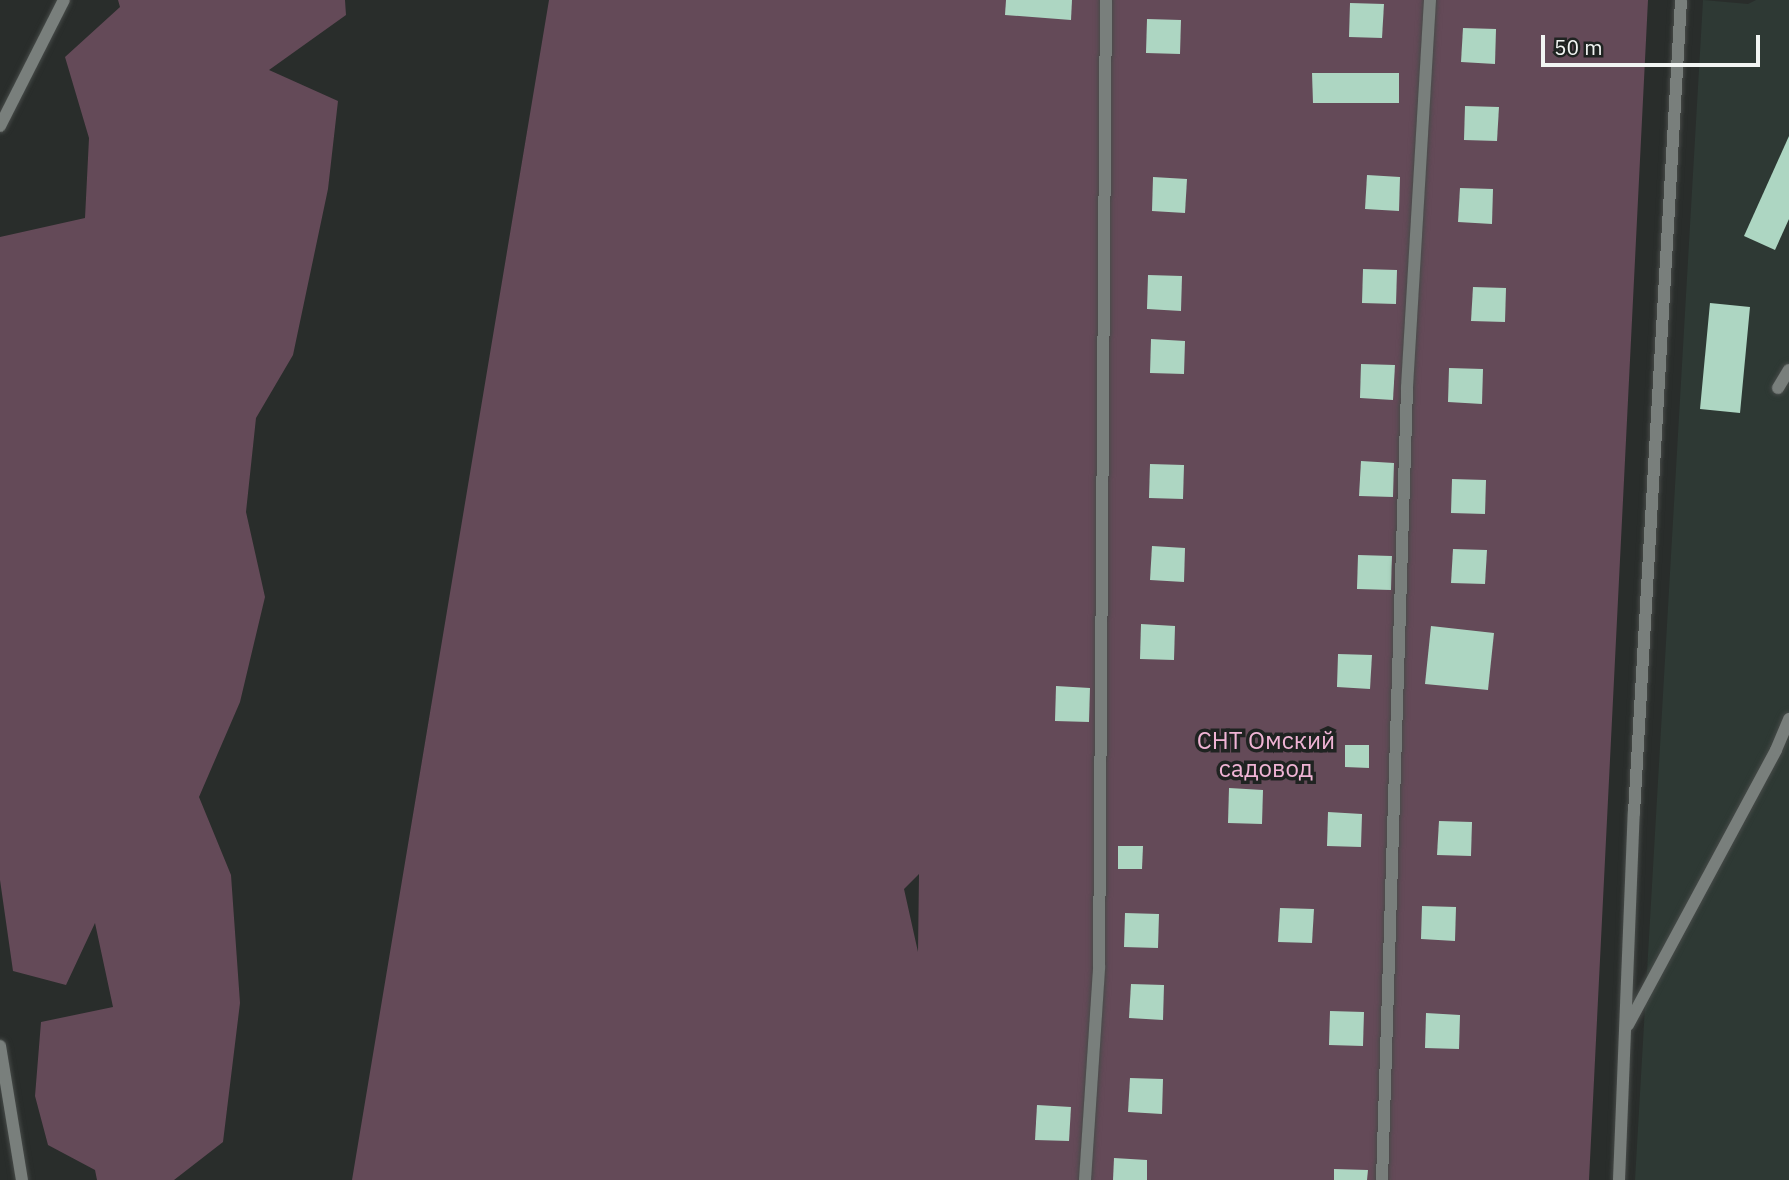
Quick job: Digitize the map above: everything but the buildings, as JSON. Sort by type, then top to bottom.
[{"type":"lane","points":[[0,126],[64,0]]},
{"type":"lane","points":[[1085,1180],[1099,967],[1106,0]]},
{"type":"lane","points":[[1382,1180],[1407,387],[1430,0]]},
{"type":"lane","points":[[1619,1180],[1654,436],[1681,0]]},
{"type":"lane","points":[[1778,388],[1789,370]]},
{"type":"lane","points":[[1625,1030],[1776,750],[1789,719]]},
{"type":"lane","points":[[0,1046],[22,1180]]},
{"type":"shaded area","points":[[1703,0],[1748,4],[1756,0],[1789,0],[1789,1180],[1635,1180]]},
{"type":"green space","points":[[118,0],[345,0],[346,15],[269,70],[338,101],[328,189],[293,355],[256,418],[246,512],[265,597],[240,702],[199,797],[231,875],[240,1003],[223,1142],[174,1180],[97,1180],[95,1170],[48,1145],[35,1096],[41,1022],[113,1007],[95,923],[66,985],[13,971],[0,880],[0,237],[85,218],[89,138],[65,57],[120,7]]},
{"type":"green space","name":"СНТ Омский садовод","points":[[549,0],[1648,0],[1589,1180],[352,1180]],"holes":[[[919,874],[918,952],[904,889]]]}]
